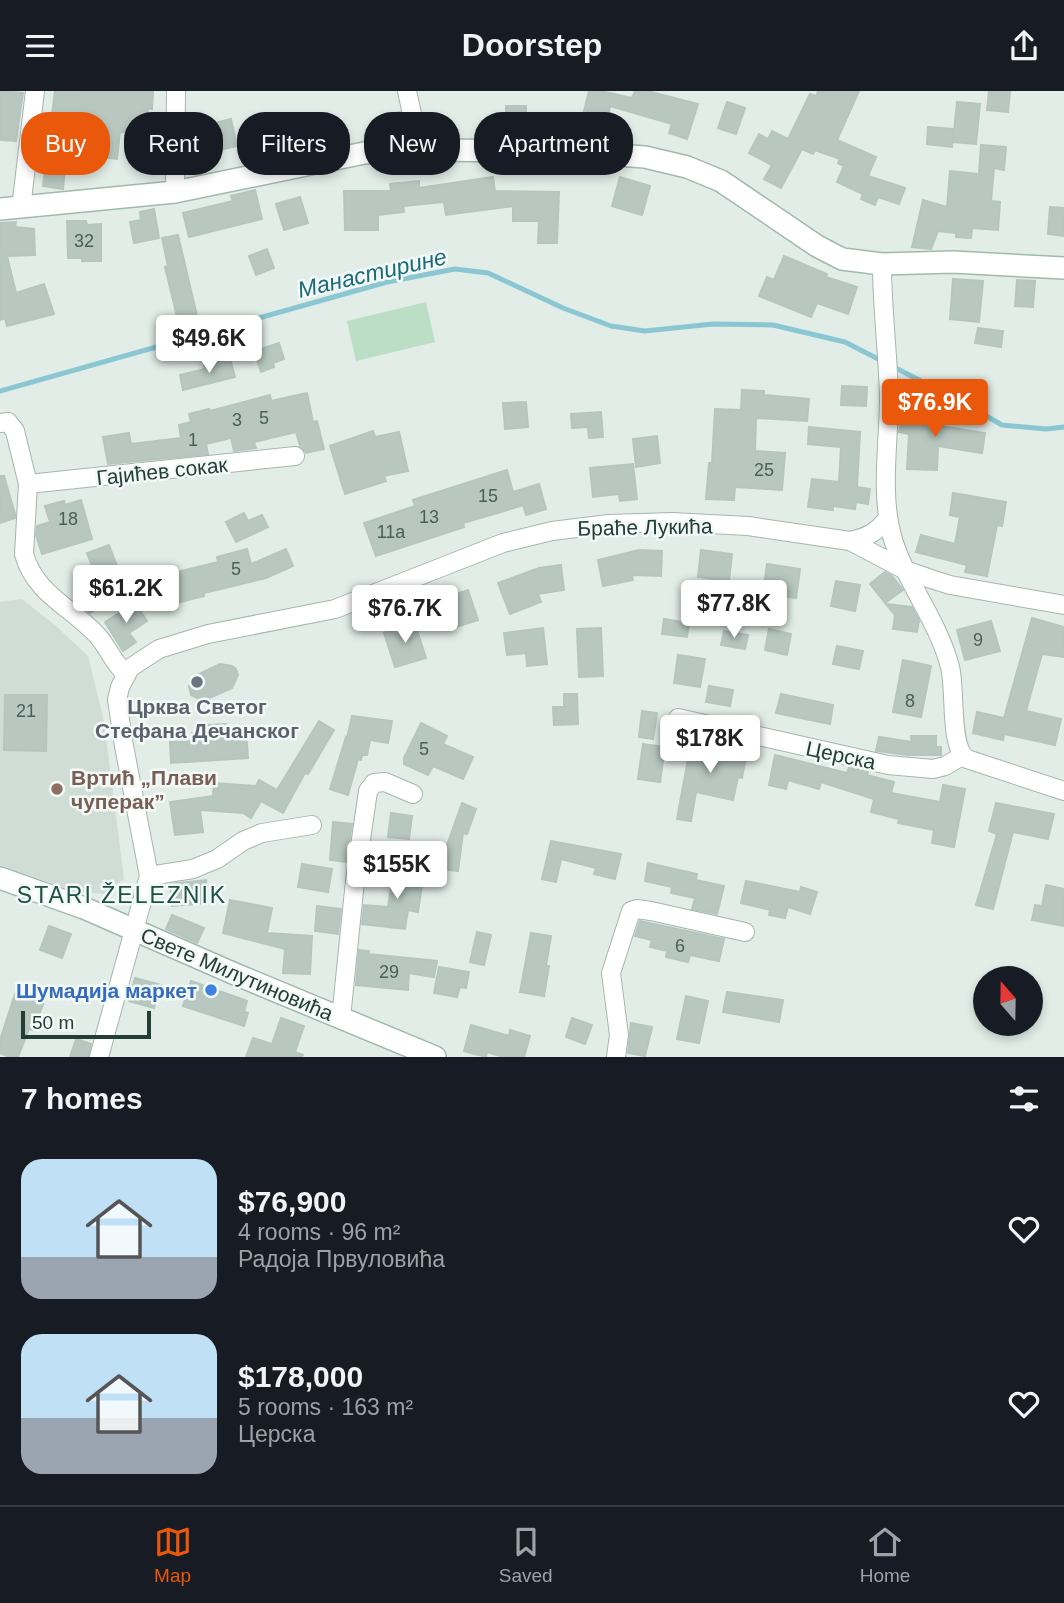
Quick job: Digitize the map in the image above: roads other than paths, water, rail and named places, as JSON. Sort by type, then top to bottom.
[{"type":"street","points":[[35,91],[11,208],[175,192],[364,153]]},
{"type":"street","points":[[175,192],[176,91]]},
{"type":"street","points":[[407,91],[412,112]]},
{"type":"street","points":[[460,150],[564,151],[645,157],[687,167],[721,181],[830,254],[857,262],[953,262],[1064,268]]},
{"type":"street","points":[[882,264],[888,382],[888,517],[892,538],[905,570],[940,635],[950,666],[954,685],[955,726],[962,756],[1064,792]]},
{"type":"street","points":[[0,423],[8,422],[15,431],[28,484],[24,555],[27,565],[54,600],[98,636],[126,674],[117,699],[149,876],[99,1057]]},
{"type":"street","name":"Гајићев сокак","points":[[28,484],[295,456]]},
{"type":"street","points":[[850,541],[872,534],[888,517]]},
{"type":"street","name":"Браће Лукића","points":[[126,674],[142,659],[159,649],[208,634],[335,609],[503,543],[552,531],[608,524],[672,522],[748,526],[850,541],[905,570],[950,585],[1064,605]]},
{"type":"street","name":"Церска","points":[[678,718],[888,765],[933,769],[945,766],[962,756]]},
{"type":"street","points":[[341,1018],[355,881],[368,792],[373,783],[380,781],[413,794]]},
{"type":"street","points":[[149,876],[193,869],[217,859],[243,841],[262,833],[312,825]]},
{"type":"street","name":"Свете Милутиновића","points":[[0,878],[84,908],[435,1057]]},
{"type":"street","points":[[616,1057],[619,1035],[611,973],[631,911],[651,911],[745,933]]},
{"type":"waterway","name":"Манастирине","points":[[0,391],[387,282],[455,269],[488,273],[563,308],[611,326],[645,331],[713,324],[773,325],[845,342],[1002,425],[1046,429],[1064,427]]},
{"type":"place","name":"Црква Светог Стефана Дечанског","points":[[197,682]]},
{"type":"place","name":"Вртић „Плави чуперак”","points":[[57,789]]},
{"type":"place","name":"Шумадија маркет","points":[[211,990]]},
{"type":"district","name":"STARI ŽELEZNIK","points":[[122,895]]}]
